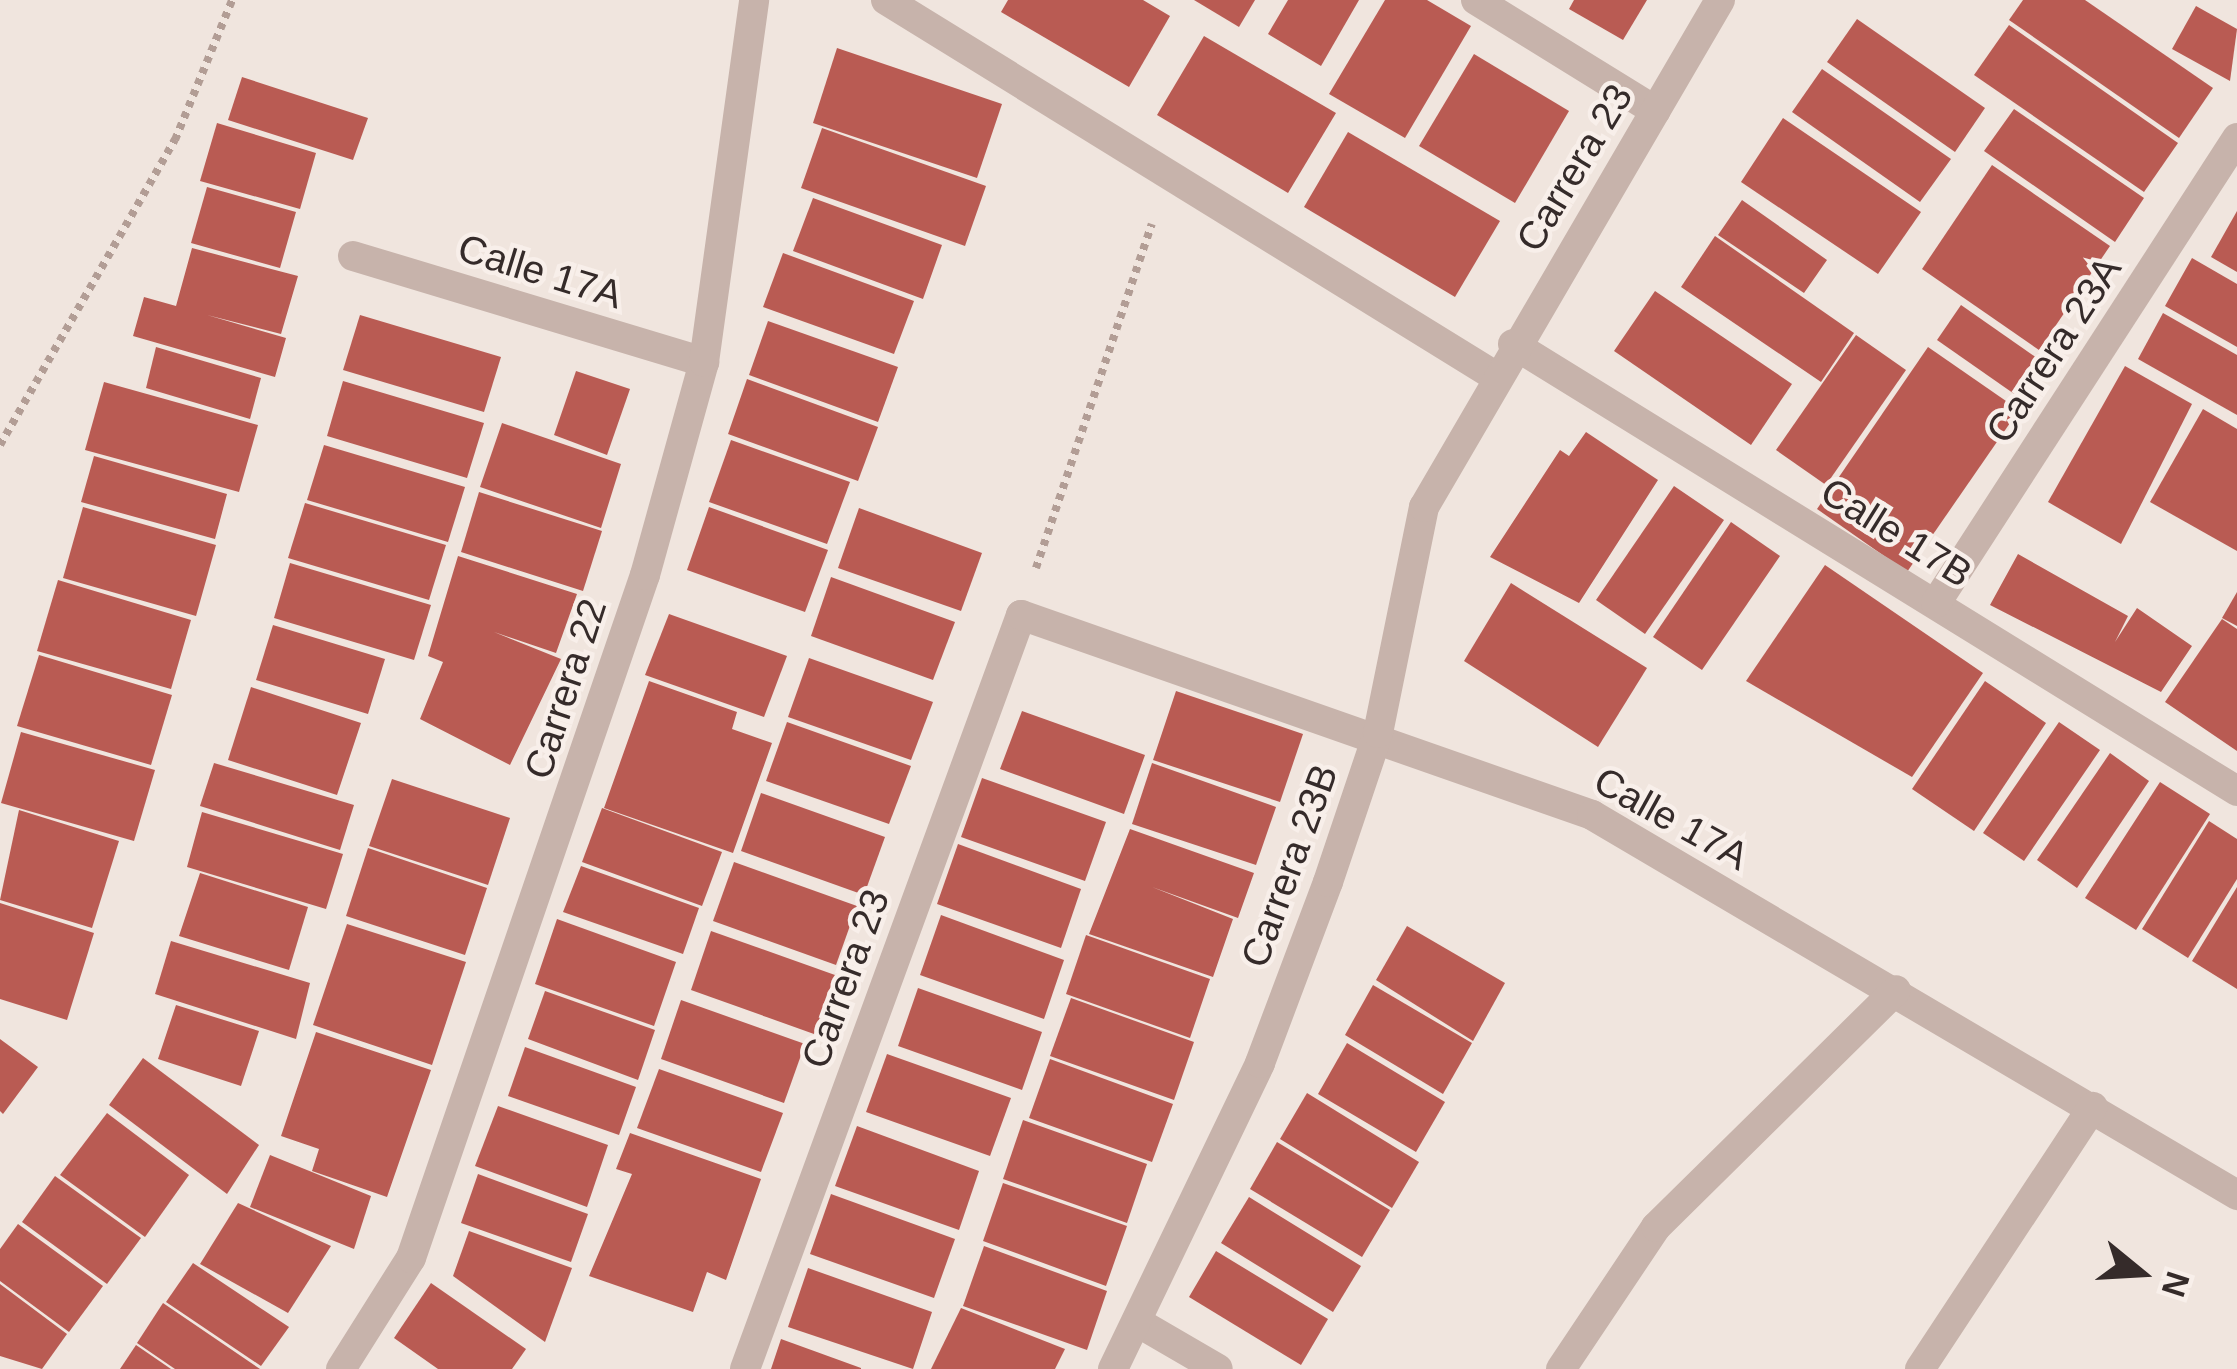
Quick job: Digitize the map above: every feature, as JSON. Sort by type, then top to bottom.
[{"type":"street","name":"Carrera 22","points":[[341,1369],[411,1258],[466,1110],[704,362],[754,0]]},
{"type":"street","points":[[886,0],[1171,168],[1495,376]]},
{"type":"street","points":[[1476,0],[1656,111]]},
{"type":"street","name":"Carrera 23","points":[[1495,376],[1720,0]]},
{"type":"street","name":"Carrera 23A","points":[[1936,603],[2237,138]]},
{"type":"street","name":"Calle 17A","points":[[353,256],[704,362]]},
{"type":"street","name":"Calle 17B","points":[[1513,344],[2237,790]]},
{"type":"street","name":"Carrera 23B","points":[[1113,1369],[1260,1063],[1378,733],[1424,507],[1495,376]]},
{"type":"street","name":"Calle 17A","points":[[1021,615],[1378,733],[1592,815],[2237,1195]]},
{"type":"street","name":"Carrera 23","points":[[746,1369],[1021,615]]},
{"type":"street","points":[[1561,1369],[1656,1227],[1896,990]]},
{"type":"street","points":[[1920,1369],[2093,1107]]},
{"type":"street","points":[[1139,1323],[1217,1369]]},
{"type":"path","points":[[0,445],[175,140],[232,0]]},
{"type":"path","points":[[1021,615],[1171,168]]},
{"type":"building","points":[[1008,0],[1143,0],[1170,16],[1129,87],[1001,12]]},
{"type":"building","points":[[1194,0],[1255,0],[1239,27]]},
{"type":"building","points":[[1288,0],[1359,0],[1321,66],[1268,34]]},
{"type":"building","points":[[1385,0],[1427,0],[1471,26],[1405,138],[1329,94]]},
{"type":"building","points":[[1574,0],[1647,0],[1623,40],[1569,9]]},
{"type":"building","points":[[2023,0],[2085,0],[2213,88],[2179,138],[2009,20]]},
{"type":"building","points":[[2196,6],[2237,29],[2230,81],[2172,49]]},
{"type":"building","points":[[1857,19],[1985,108],[1955,152],[1827,62]]},
{"type":"building","points":[[2009,25],[2178,143],[2144,192],[1974,75]]},
{"type":"building","points":[[1204,36],[1336,113],[1288,193],[1157,115]]},
{"type":"building","points":[[837,48],[1002,104],[977,178],[813,123]]},
{"type":"building","points":[[1474,54],[1569,111],[1515,203],[1419,146]]},
{"type":"building","points":[[1822,69],[1951,159],[1920,202],[1792,112]]},
{"type":"building","points":[[242,77],[368,118],[353,160],[228,120]]},
{"type":"building","points":[[2014,109],[2144,198],[2115,242],[1984,151]]},
{"type":"building","points":[[1783,118],[1921,212],[1878,274],[1741,182]]},
{"type":"building","points":[[217,123],[316,153],[300,209],[200,181]]},
{"type":"building","points":[[822,128],[986,186],[965,246],[801,188]]},
{"type":"building","points":[[1348,132],[1500,221],[1455,297],[1304,207]]},
{"type":"building","points":[[1992,165],[2110,246],[2039,350],[1922,269]]},
{"type":"building","points":[[207,187],[296,212],[280,268],[191,243]]},
{"type":"building","points":[[813,198],[942,245],[923,299],[793,251]]},
{"type":"building","points":[[1742,200],[1827,260],[1804,293],[1718,235]]},
{"type":"building","points":[[2237,211],[2237,272],[2211,257]]},
{"type":"building","points":[[1715,236],[1854,333],[1821,382],[1681,287]]},
{"type":"building","points":[[192,248],[298,276],[281,334],[207,315],[286,338],[275,377],[133,336],[144,297],[176,306]]},
{"type":"building","points":[[783,253],[914,301],[894,354],[763,307]]},
{"type":"building","points":[[2192,258],[2237,284],[2237,347],[2165,306]]},
{"type":"building","points":[[1655,291],[1792,384],[1751,445],[1614,351]]},
{"type":"building","points":[[1961,305],[2044,363],[2020,398],[1937,340]]},
{"type":"building","points":[[2163,313],[2237,355],[2237,415],[2138,359]]},
{"type":"building","points":[[360,315],[501,357],[484,412],[343,370]]},
{"type":"building","points":[[768,321],[898,367],[878,422],[749,375]]},
{"type":"building","points":[[1856,335],[1906,370],[1826,485],[1776,450]]},
{"type":"building","points":[[156,347],[261,378],[250,419],[146,388]]},
{"type":"building","points":[[1928,347],[2019,410],[1907,572],[1817,509]]},
{"type":"building","points":[[2125,366],[2192,404],[2121,544],[2048,502]]},
{"type":"building","points":[[576,371],[630,389],[607,455],[554,435]]},
{"type":"building","points":[[747,379],[878,427],[858,481],[728,434]]},
{"type":"building","points":[[343,381],[484,423],[467,478],[327,436]]},
{"type":"building","points":[[104,382],[258,425],[239,492],[85,450]]},
{"type":"building","points":[[2203,409],[2237,429],[2237,551],[2150,502]]},
{"type":"building","points":[[502,423],[621,464],[601,528],[480,487]]},
{"type":"building","points":[[1586,432],[1658,480],[1579,603],[1490,557],[1560,450],[1569,456]]},
{"type":"building","points":[[731,440],[850,482],[827,544],[709,502]]},
{"type":"building","points":[[324,445],[465,487],[448,542],[307,500]]},
{"type":"building","points":[[94,456],[227,494],[215,539],[81,502]]},
{"type":"building","points":[[1674,486],[1724,520],[1645,634],[1596,600]]},
{"type":"building","points":[[479,492],[602,531],[583,591],[461,552]]},
{"type":"building","points":[[305,503],[446,545],[429,600],[288,558]]},
{"type":"building","points":[[83,507],[216,545],[196,616],[63,578]]},
{"type":"building","points":[[709,507],[828,550],[805,612],[687,570]]},
{"type":"building","points":[[859,508],[982,553],[961,611],[838,568]]},
{"type":"building","points":[[1731,522],[1780,556],[1702,670],[1653,637]]},
{"type":"building","points":[[2018,554],[2128,616],[2115,642],[2137,608],[2192,646],[2161,692],[1990,605]]},
{"type":"building","points":[[458,556],[577,594],[556,653],[494,632],[561,659],[510,765],[420,719],[443,662],[428,656]]},
{"type":"building","points":[[290,563],[431,605],[414,660],[274,618]]},
{"type":"building","points":[[1825,565],[1983,673],[1912,777],[1746,681]]},
{"type":"building","points":[[831,577],[955,622],[933,680],[811,636]]},
{"type":"building","points":[[58,580],[191,620],[171,689],[37,651]]},
{"type":"building","points":[[1511,583],[1647,668],[1598,747],[1464,661]]},
{"type":"building","points":[[2237,592],[2237,626],[2222,618]]},
{"type":"building","points":[[669,614],[787,656],[764,717],[645,675]]},
{"type":"building","points":[[2222,619],[2237,629],[2237,751],[2165,702]]},
{"type":"building","points":[[273,625],[385,659],[368,714],[256,680]]},
{"type":"building","points":[[39,655],[172,695],[151,765],[17,726]]},
{"type":"building","points":[[809,658],[933,702],[911,760],[788,717]]},
{"type":"building","points":[[649,681],[737,712],[732,729],[772,743],[733,853],[604,808]]},
{"type":"building","points":[[1985,681],[2046,723],[1974,831],[1912,789]]},
{"type":"building","points":[[251,687],[361,723],[337,795],[228,760]]},
{"type":"building","points":[[1176,691],[1303,734],[1280,802],[1153,760]]},
{"type":"building","points":[[1022,711],[1145,755],[1124,814],[1000,769]]},
{"type":"building","points":[[787,722],[911,766],[889,824],[766,781]]},
{"type":"building","points":[[2059,722],[2100,750],[2024,861],[1983,833]]},
{"type":"building","points":[[21,732],[155,770],[134,841],[1,803]]},
{"type":"building","points":[[2110,753],[2149,781],[2077,888],[2037,860]]},
{"type":"building","points":[[214,763],[354,805],[340,850],[200,806]]},
{"type":"building","points":[[1152,763],[1276,807],[1256,865],[1132,824]]},
{"type":"building","points":[[982,778],[1106,822],[1085,881],[961,837]]},
{"type":"building","points":[[392,779],[510,818],[488,885],[369,846]]},
{"type":"building","points":[[2160,782],[2210,814],[2136,930],[2085,898]]},
{"type":"building","points":[[761,793],[885,837],[864,895],[741,851]]},
{"type":"building","points":[[602,808],[722,852],[702,906],[582,862]]},
{"type":"building","points":[[19,810],[119,841],[92,928],[0,900]]},
{"type":"building","points":[[202,812],[343,854],[326,909],[187,867]]},
{"type":"building","points":[[2209,821],[2237,839],[2237,879],[2188,958],[2142,929]]},
{"type":"building","points":[[1130,829],[1254,873],[1238,918],[1152,887],[1233,919],[1213,977],[1089,934]]},
{"type":"building","points":[[958,844],[1081,889],[1061,948],[937,904]]},
{"type":"building","points":[[368,848],[487,888],[465,955],[346,916]]},
{"type":"building","points":[[734,862],[857,906],[836,965],[713,921]]},
{"type":"building","points":[[581,866],[699,908],[683,954],[563,912]]},
{"type":"building","points":[[200,873],[308,907],[289,970],[179,936]]},
{"type":"building","points":[[2237,887],[2237,989],[2192,961]]},
{"type":"building","points":[[0,903],[94,933],[67,1020],[0,999]]},
{"type":"building","points":[[941,915],[1064,960],[1044,1019],[920,975]]},
{"type":"building","points":[[557,919],[676,962],[654,1026],[535,984]]},
{"type":"building","points":[[347,924],[466,962],[432,1065],[313,1025]]},
{"type":"building","points":[[1407,926],[1505,983],[1473,1041],[1376,980]]},
{"type":"building","points":[[711,931],[835,975],[814,1034],[691,990]]},
{"type":"building","points":[[1086,935],[1210,979],[1190,1038],[1066,994]]},
{"type":"building","points":[[171,941],[310,983],[296,1039],[155,994]]},
{"type":"building","points":[[1373,985],[1472,1043],[1443,1094],[1345,1035]]},
{"type":"building","points":[[918,988],[1042,1032],[1022,1090],[898,1046]]},
{"type":"building","points":[[545,991],[655,1030],[638,1080],[528,1039]]},
{"type":"building","points":[[1071,998],[1194,1042],[1174,1100],[1050,1056]]},
{"type":"building","points":[[681,1000],[805,1044],[784,1103],[661,1059]]},
{"type":"building","points":[[176,1005],[259,1031],[241,1086],[158,1059]]},
{"type":"building","points":[[316,1032],[431,1070],[387,1197],[312,1171],[319,1149],[281,1136]]},
{"type":"building","points":[[0,1039],[38,1067],[3,1114],[0,1111]]},
{"type":"building","points":[[1347,1043],[1445,1102],[1416,1152],[1318,1094]]},
{"type":"building","points":[[525,1047],[636,1087],[619,1135],[508,1096]]},
{"type":"building","points":[[887,1054],[1011,1098],[990,1156],[866,1112]]},
{"type":"building","points":[[143,1058],[259,1145],[227,1194],[109,1105]]},
{"type":"building","points":[[1050,1059],[1173,1104],[1152,1162],[1029,1118]]},
{"type":"building","points":[[659,1069],[783,1113],[761,1172],[637,1128]]},
{"type":"building","points":[[1307,1093],[1419,1162],[1392,1208],[1280,1139]]},
{"type":"building","points":[[498,1106],[608,1145],[587,1207],[475,1166]]},
{"type":"building","points":[[107,1113],[189,1175],[145,1237],[60,1175]]},
{"type":"building","points":[[1023,1120],[1147,1164],[1127,1223],[1003,1179]]},
{"type":"building","points":[[857,1126],[979,1171],[959,1230],[835,1186]]},
{"type":"building","points":[[630,1133],[761,1179],[726,1280],[707,1272],[693,1312],[589,1276],[632,1174],[616,1169]]},
{"type":"building","points":[[1277,1142],[1390,1210],[1362,1257],[1250,1189]]},
{"type":"building","points":[[270,1155],[371,1196],[354,1249],[250,1207]]},
{"type":"building","points":[[478,1174],[588,1214],[571,1262],[461,1223]]},
{"type":"building","points":[[55,1176],[141,1238],[107,1284],[22,1222]]},
{"type":"building","points":[[1003,1183],[1127,1226],[1106,1286],[983,1241]]},
{"type":"building","points":[[831,1194],[955,1239],[934,1298],[810,1254]]},
{"type":"building","points":[[1249,1197],[1361,1266],[1333,1312],[1221,1243]]},
{"type":"building","points":[[238,1203],[331,1246],[288,1313],[200,1264]]},
{"type":"building","points":[[18,1224],[103,1286],[69,1332],[0,1281],[0,1249]]},
{"type":"building","points":[[469,1231],[572,1268],[545,1342],[453,1276]]},
{"type":"building","points":[[984,1246],[1107,1291],[1087,1350],[963,1306]]},
{"type":"building","points":[[1216,1251],[1328,1319],[1301,1365],[1189,1297]]},
{"type":"building","points":[[193,1263],[289,1327],[261,1366],[166,1302]]},
{"type":"building","points":[[808,1268],[932,1312],[913,1369],[788,1327]]},
{"type":"building","points":[[431,1283],[526,1349],[512,1369],[438,1369],[394,1338]]},
{"type":"building","points":[[0,1284],[67,1334],[42,1369],[0,1356]]},
{"type":"building","points":[[163,1303],[260,1369],[175,1369],[137,1343]]},
{"type":"building","points":[[961,1308],[1065,1349],[1055,1369],[931,1369]]},
{"type":"building","points":[[781,1339],[861,1368],[861,1369],[771,1369]]},
{"type":"building","points":[[136,1345],[171,1369],[120,1369]]}]
